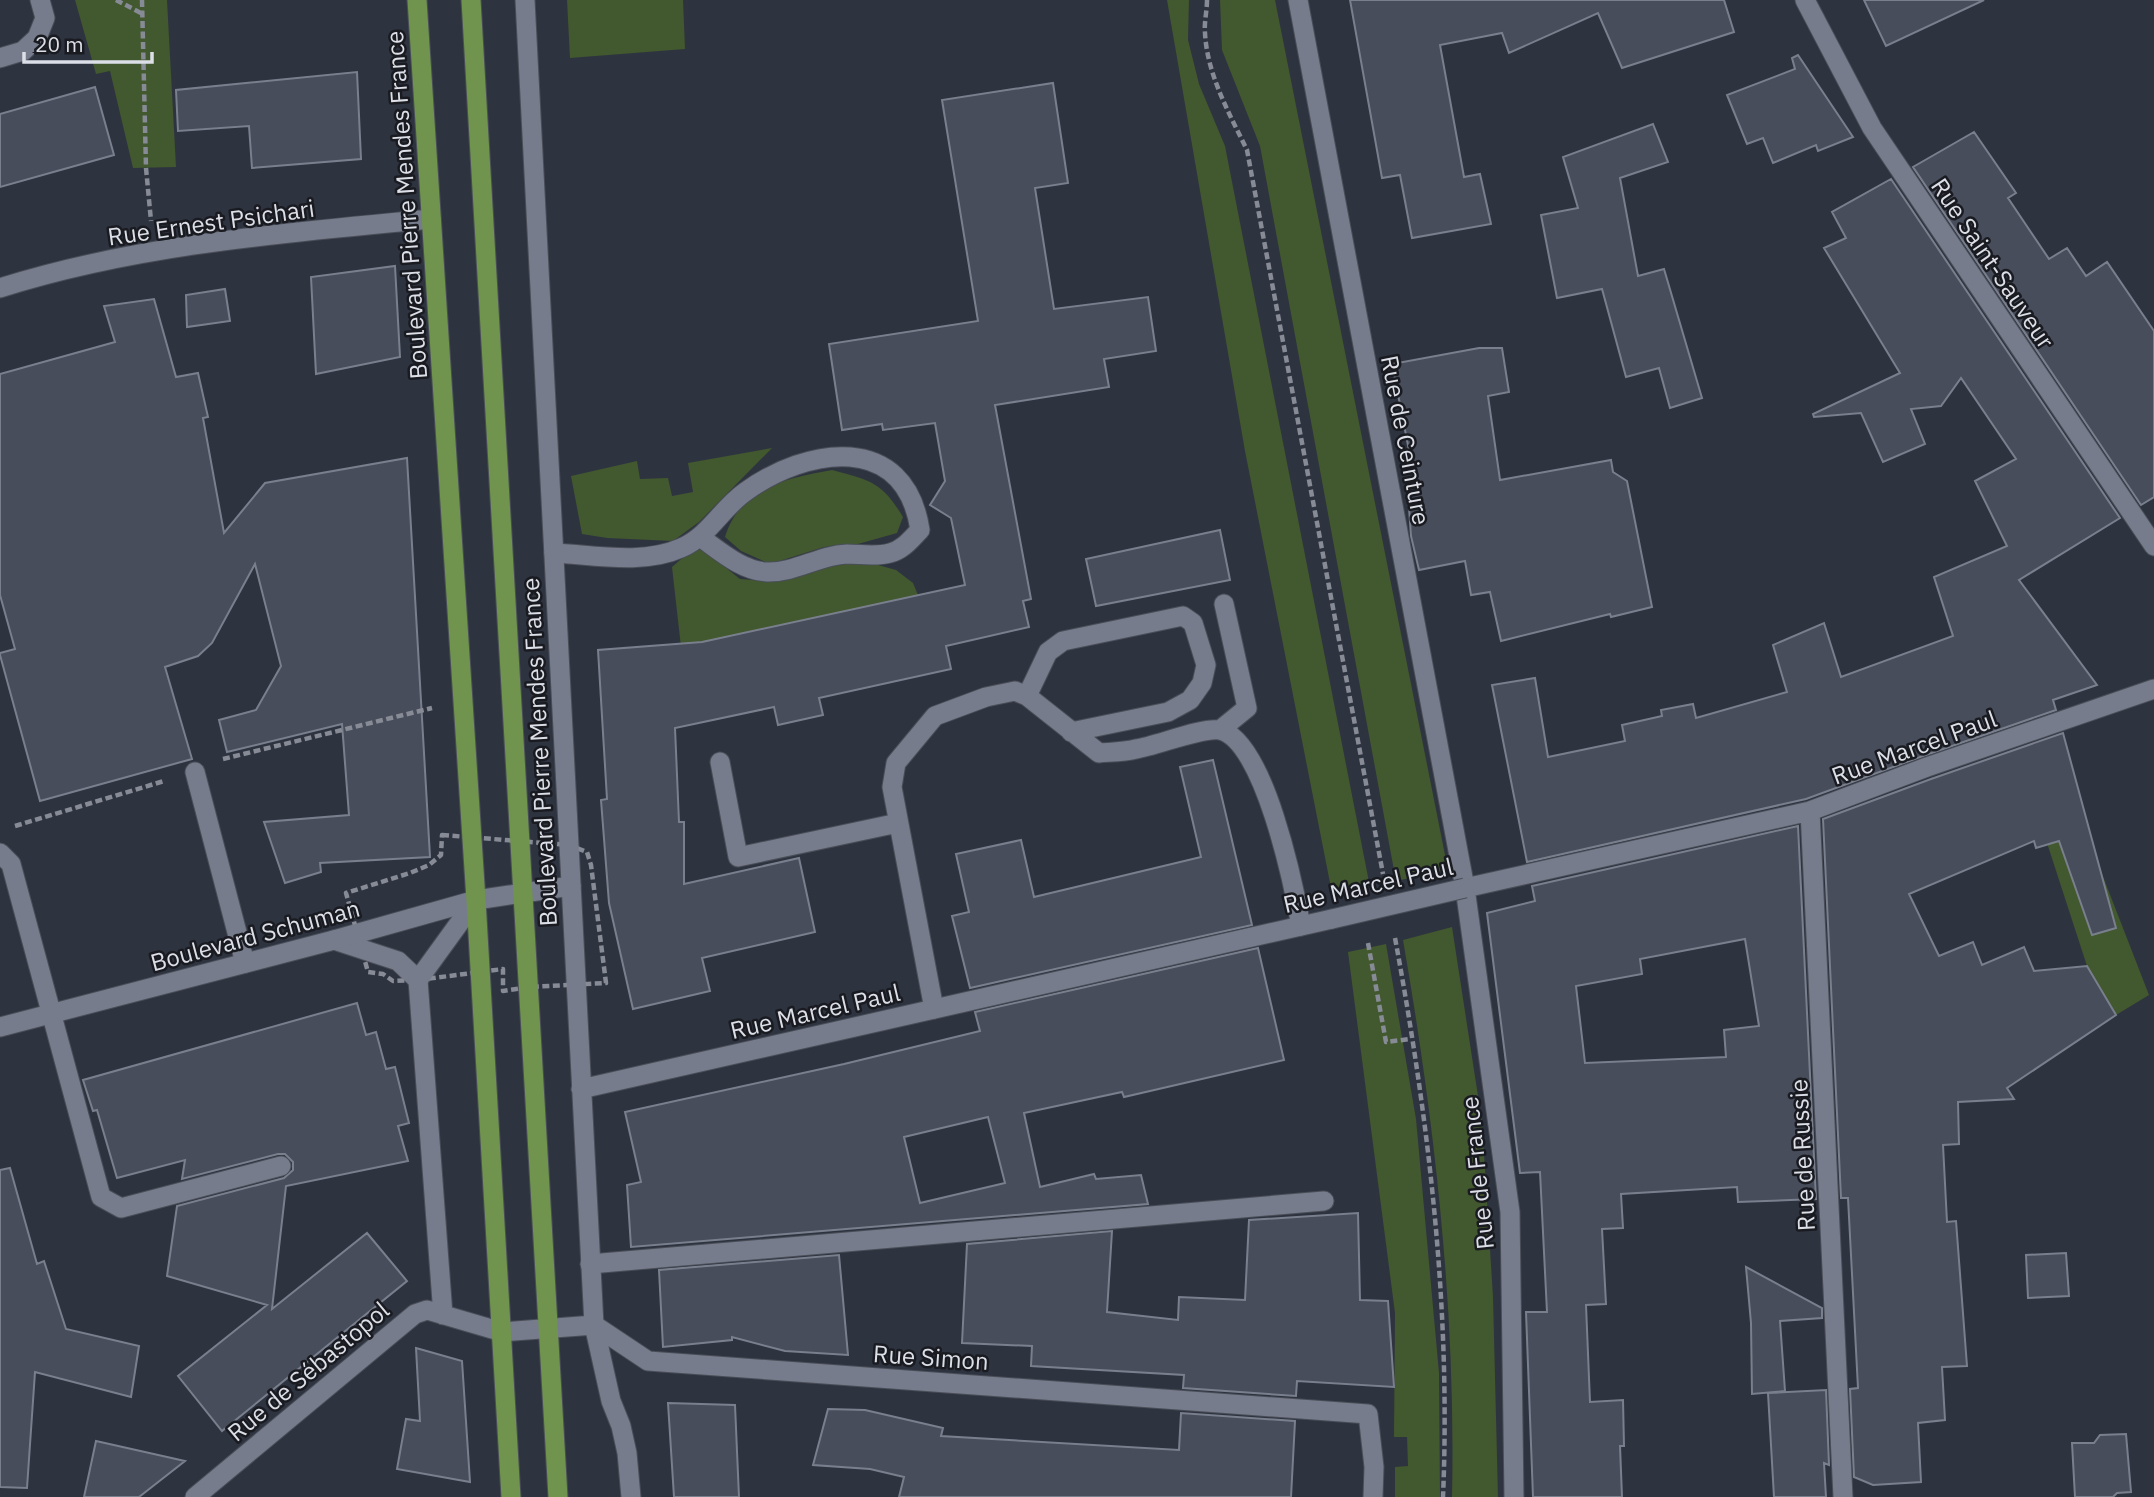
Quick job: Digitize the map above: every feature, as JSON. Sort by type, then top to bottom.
[{"type":"main road","name":"Boulevard Pierre Mendes France","points":[[417,0],[476,900],[511,1497]]},
{"type":"main road","name":"Boulevard Pierre Mendes France","points":[[471,0],[558,1497]]},
{"type":"street","points":[[0,58],[23,51],[37,38],[45,18],[40,0]]},
{"type":"street","name":"Boulevard Pierre Mendes France","points":[[525,0],[594,1325],[611,1401],[621,1426],[627,1453],[631,1497]]},
{"type":"street","name":"Rue de Ceinture","points":[[1298,0],[1465,888]]},
{"type":"street","name":"Rue Saint-Sauveur","points":[[1805,0],[1872,128],[2154,546]]},
{"type":"street","name":"Rue Ernest Psichari","points":[[0,288],[38,276],[153,250],[431,219]]},
{"type":"street","points":[[554,553],[646,556],[666,554],[700,537],[743,493],[766,479],[813,459],[851,456],[878,464],[898,477],[916,506],[920,530],[906,545],[891,553],[861,556],[845,554],[790,569],[765,572],[735,562],[700,537]]},
{"type":"street","points":[[934,1009],[892,787],[896,763],[935,716],[986,697],[1015,691],[1027,696],[1099,753],[1135,750],[1206,731],[1220,730],[1247,708],[1224,604]]},
{"type":"street","points":[[1027,696],[1048,652],[1063,641],[1183,616],[1193,623],[1206,665],[1202,683],[1190,700],[1168,712],[1071,732]]},
{"type":"street","name":"Rue Marcel Paul","points":[[581,1089],[1810,811],[2154,688]]},
{"type":"street","points":[[1220,730],[1252,758],[1293,877],[1301,926]]},
{"type":"street","points":[[720,762],[738,857],[898,823]]},
{"type":"street","points":[[195,772],[245,963]]},
{"type":"street","name":"Rue de Russie","points":[[1810,811],[1843,1497]]},
{"type":"street","points":[[0,853],[11,864],[102,1197],[121,1208],[281,1166]]},
{"type":"street","name":"Boulevard Schuman","points":[[0,1027],[476,900],[570,886]]},
{"type":"street","name":"Rue de France","points":[[1465,888],[1510,1212],[1514,1497]]},
{"type":"street","points":[[443,1315],[418,980],[476,900]]},
{"type":"street","points":[[334,940],[398,961],[418,980]]},
{"type":"street","points":[[590,1264],[1324,1201]]},
{"type":"street","name":"Rue de Sébastopol","points":[[195,1497],[415,1314],[427,1310],[502,1332]]},
{"type":"street","points":[[502,1332],[594,1325]]},
{"type":"street","name":"Rue Simon","points":[[594,1325],[648,1361],[1368,1414],[1374,1467],[1373,1497]]},
{"type":"path","points":[[116,0],[143,14]]},
{"type":"path","points":[[142,0],[146,168],[153,250]]},
{"type":"path","points":[[1208,0],[1205,32],[1210,65],[1247,150],[1383,878]]},
{"type":"path","points":[[14,826],[195,772],[199,765],[463,700]]},
{"type":"path","points":[[1362,912],[1385,1042],[1410,1038]]},
{"type":"path","points":[[1394,933],[1435,1214],[1445,1373],[1443,1497]]},
{"type":"green space","points":[[75,0],[167,0],[176,167],[133,168],[110,71],[96,74]]},
{"type":"green space","points":[[567,0],[683,0],[685,49],[570,58]]},
{"type":"green space","points":[[1167,0],[1189,0],[1188,40],[1199,84],[1225,146],[1369,882],[1332,893],[1245,451]]},
{"type":"green space","points":[[1220,0],[1275,0],[1448,870],[1396,881],[1260,146],[1222,50]]},
{"type":"green space","points":[[772,448],[699,522],[673,541],[582,534],[571,476],[637,461],[640,479],[668,478],[672,496],[693,492],[688,463]]},
{"type":"green space","points":[[832,470],[866,480],[881,489],[903,517],[897,533],[858,544],[824,547],[770,564],[741,551],[725,537],[732,520],[753,496],[782,482]]},
{"type":"green space","points":[[702,549],[740,579],[776,582],[827,565],[864,561],[896,570],[913,583],[918,595],[681,647],[672,567],[688,553]]},
{"type":"green space","points":[[2058,839],[2075,886],[2102,874],[2149,995],[2116,1015],[2087,966],[2047,843]]},
{"type":"green space","points":[[1452,927],[1482,1122],[1493,1297],[1498,1497],[1452,1497],[1451,1357],[1441,1217],[1425,1078],[1403,940]]},
{"type":"green space","points":[[1386,944],[1416,1119],[1439,1373],[1440,1497],[1395,1497],[1395,1467],[1408,1466],[1407,1437],[1394,1437],[1395,1313],[1348,952]]},
{"type":"building","points":[[1350,0],[1724,0],[1734,32],[1622,68],[1598,13],[1509,53],[1502,33],[1440,45],[1464,177],[1480,174],[1491,224],[1412,238],[1400,175],[1382,178]]},
{"type":"building","points":[[1864,0],[1984,0],[1886,46]]},
{"type":"building","points":[[1798,55],[1853,137],[1818,151],[1816,145],[1773,163],[1763,138],[1747,144],[1727,95],[1795,69],[1792,58]]},
{"type":"building","points":[[357,72],[361,159],[252,168],[249,126],[178,131],[176,90]]},
{"type":"building","points":[[1053,83],[1068,183],[1035,188],[1054,309],[1148,297],[1156,351],[1104,359],[1109,387],[995,405],[1031,599],[1023,601],[1029,627],[946,646],[951,669],[819,698],[823,715],[778,725],[774,707],[675,728],[679,822],[684,822],[684,884],[799,858],[815,932],[702,958],[710,991],[633,1009],[609,903],[601,800],[607,799],[598,650],[702,642],[965,585],[951,518],[930,505],[945,481],[935,423],[883,430],[882,424],[842,430],[829,344],[978,321],[942,100]]},
{"type":"building","points":[[95,87],[114,155],[0,187],[0,114]]},
{"type":"building","points":[[1653,124],[1668,162],[1620,178],[1638,276],[1664,269],[1702,398],[1670,408],[1659,368],[1626,377],[1602,289],[1557,298],[1541,215],[1578,208],[1563,157]]},
{"type":"building","points":[[1974,132],[2016,193],[2008,198],[2049,259],[2067,248],[2086,276],[2107,262],[2154,331],[2154,497],[2141,505],[1913,167]]},
{"type":"building","points":[[1891,179],[2120,518],[2019,580],[2097,685],[2053,700],[2056,710],[1806,799],[1527,862],[1492,685],[1535,678],[1548,757],[1625,741],[1622,725],[1662,716],[1661,710],[1693,704],[1696,718],[1787,692],[1773,645],[1824,623],[1841,677],[1953,636],[1934,577],[2007,546],[1975,481],[2016,459],[1961,378],[1941,406],[1911,409],[1925,444],[1883,462],[1861,413],[1814,417],[1813,414],[1900,373],[1824,248],[1846,238],[1832,212]]},
{"type":"building","points":[[395,266],[400,357],[316,374],[311,277]]},
{"type":"building","points":[[225,289],[230,321],[187,327],[186,295]]},
{"type":"building","points":[[154,299],[176,377],[198,373],[208,417],[203,418],[224,533],[265,483],[407,458],[430,857],[320,863],[321,872],[285,883],[264,822],[349,815],[342,724],[227,752],[219,720],[256,710],[281,666],[255,564],[212,643],[198,656],[165,667],[192,759],[40,801],[0,655],[15,649],[0,595],[0,374],[115,342],[104,306]]},
{"type":"building","points":[[1479,348],[1502,348],[1509,392],[1488,396],[1500,480],[1611,460],[1613,472],[1627,481],[1652,607],[1611,617],[1610,614],[1501,641],[1490,592],[1471,595],[1465,561],[1419,570],[1411,536],[1408,493],[1417,491],[1392,364]]},
{"type":"building","points":[[1220,530],[1230,580],[1096,606],[1086,559]]},
{"type":"building","points":[[2063,733],[2116,928],[2092,935],[2059,841],[2036,848],[2034,841],[1909,894],[1939,956],[1973,942],[1982,965],[2024,947],[2034,971],[2087,966],[2116,1015],[2007,1088],[2014,1099],[1958,1102],[1959,1144],[1943,1145],[1947,1222],[1956,1221],[1967,1366],[1942,1367],[1945,1420],[1918,1423],[1921,1482],[1873,1485],[1854,1477],[1850,1389],[1858,1388],[1848,1198],[1841,1198],[1823,819]]},
{"type":"building","points":[[1213,760],[1252,925],[970,988],[952,916],[969,912],[956,854],[1021,840],[1034,897],[1201,857],[1180,767]]},
{"type":"building","points":[[1798,826],[1816,1199],[1738,1202],[1737,1187],[1621,1194],[1623,1228],[1602,1229],[1606,1304],[1586,1305],[1590,1402],[1623,1400],[1624,1446],[1620,1446],[1622,1497],[1533,1497],[1526,1312],[1547,1312],[1540,1172],[1520,1173],[1487,913],[1535,901],[1532,886]],"holes":[[[1745,939],[1759,1026],[1724,1030],[1726,1057],[1585,1063],[1576,986],[1642,974],[1640,959]]]},
{"type":"building","points":[[1258,948],[1284,1060],[1124,1097],[1122,1092],[1024,1113],[1040,1187],[1094,1174],[1096,1179],[1141,1175],[1148,1204],[631,1247],[627,1185],[641,1182],[625,1112],[980,1031],[975,1012]],"holes":[[[988,1117],[1005,1183],[920,1203],[904,1137]]]},
{"type":"building","points":[[357,1003],[366,1035],[376,1032],[386,1069],[395,1067],[409,1123],[398,1126],[408,1161],[286,1186],[272,1309],[367,1233],[407,1281],[222,1431],[178,1376],[267,1305],[167,1276],[177,1206],[284,1178],[293,1170],[293,1162],[285,1154],[278,1154],[182,1179],[185,1160],[117,1178],[97,1110],[93,1111],[83,1080]]},
{"type":"building","points":[[10,1168],[37,1264],[44,1261],[66,1329],[139,1346],[131,1397],[35,1372],[27,1488],[0,1487],[0,1170]]},
{"type":"building","points":[[1358,1213],[1360,1300],[1388,1301],[1394,1387],[1297,1381],[1296,1396],[1183,1388],[1184,1375],[1031,1366],[1032,1346],[962,1343],[967,1244],[1112,1231],[1107,1312],[1178,1320],[1179,1297],[1245,1300],[1249,1220]]},
{"type":"building","points":[[2066,1253],[2069,1296],[2028,1298],[2026,1255]]},
{"type":"building","points":[[839,1255],[848,1355],[785,1351],[732,1337],[732,1340],[663,1347],[659,1270]]},
{"type":"building","points":[[1746,1267],[1822,1308],[1822,1318],[1780,1321],[1785,1391],[1752,1394],[1751,1323]]},
{"type":"building","points":[[416,1348],[462,1361],[470,1482],[397,1469],[406,1419],[420,1421]]},
{"type":"building","points":[[1826,1390],[1829,1465],[1824,1463],[1826,1497],[1774,1497],[1768,1393]]},
{"type":"building","points":[[668,1403],[735,1405],[739,1497],[674,1497]]},
{"type":"building","points":[[828,1409],[865,1410],[943,1428],[941,1436],[1179,1450],[1181,1413],[1295,1421],[1291,1497],[899,1497],[904,1477],[870,1469],[813,1465]]},
{"type":"building","points":[[2126,1434],[2131,1492],[2117,1493],[2113,1497],[2075,1497],[2072,1443],[2094,1443],[2100,1435]]},
{"type":"building","points":[[96,1441],[185,1461],[139,1497],[84,1497]]}]
